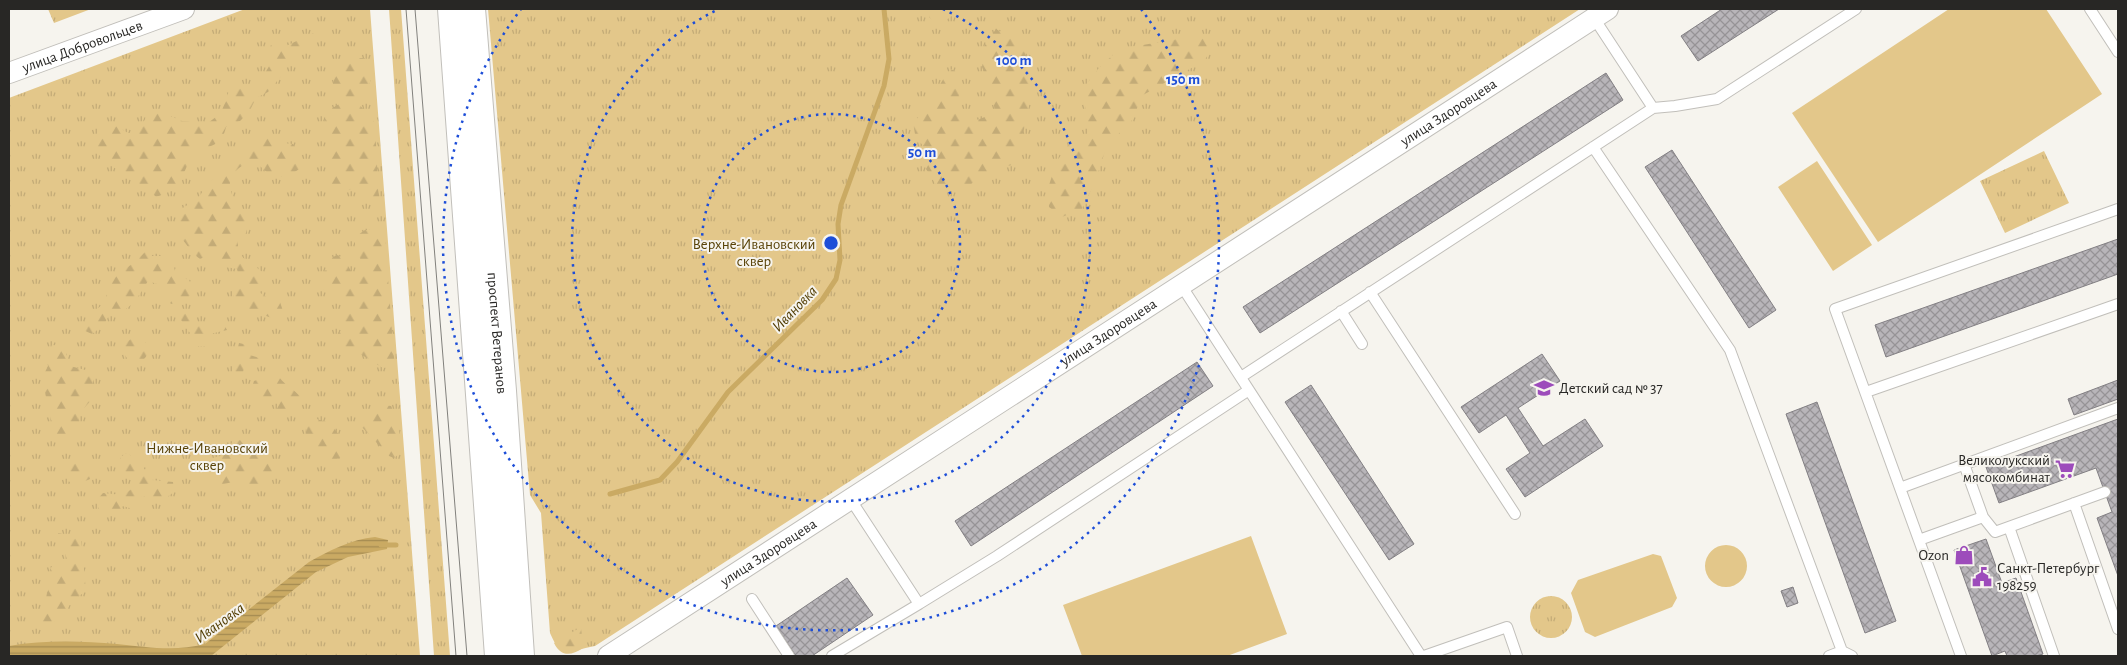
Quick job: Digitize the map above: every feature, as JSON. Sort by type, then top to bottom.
[{"type":"main road","name":"проспект Ветеранов","points":[[452,9],[499,656]]},
{"type":"main road","name":"проспект Ветеранов","points":[[471,9],[502,391],[520,656]]},
{"type":"street","name":"улица Добровольцев","points":[[9,74],[184,9]]},
{"type":"street","name":"улица Здоровцева","points":[[608,656],[1601,13]]},
{"type":"lane","points":[[1241,377],[1652,108],[1717,99],[1856,9]]},
{"type":"lane","points":[[2090,9],[2118,52]]},
{"type":"lane","points":[[1601,13],[1652,108]]},
{"type":"lane","points":[[1593,147],[1730,350],[1842,652]]},
{"type":"lane","points":[[1961,656],[1836,309],[2118,208]]},
{"type":"lane","points":[[1181,285],[1422,656],[1507,627],[1517,656]]},
{"type":"lane","points":[[1370,292],[1515,514]]},
{"type":"lane","points":[[1866,392],[2118,304]]},
{"type":"lane","points":[[1341,311],[1362,344]]},
{"type":"lane","points":[[832,656],[997,556],[1250,390]]},
{"type":"lane","points":[[1900,488],[2118,408]]},
{"type":"lane","points":[[1964,464],[1984,517],[1995,532],[2105,492]]},
{"type":"lane","points":[[851,500],[919,604]]},
{"type":"lane","points":[[2074,503],[2118,629]]},
{"type":"lane","points":[[1919,540],[1984,517]]},
{"type":"lane","points":[[2009,527],[2054,656]]},
{"type":"lane","points":[[752,600],[788,656]]},
{"type":"lane","points":[[1829,656],[1842,652],[1852,656]]},
{"type":"green space","points":[[48,9],[91,9],[54,23]]},
{"type":"green space","name":"Нижне-Ивановский сквер","points":[[245,9],[370,9],[420,656],[9,656],[9,98]]},
{"type":"green space","points":[[389,9],[401,9],[450,656],[434,656]]},
{"type":"green space","name":"Верхне-Ивановский сквер","points":[[488,9],[1580,9],[595,646],[568,653],[559,649],[550,633],[541,513],[530,495]]},
{"type":"green space","points":[[929,9],[952,9],[953,14],[939,27],[929,17]]},
{"type":"green space","points":[[1949,9],[2046,9],[2102,94],[1878,242],[1792,113]]},
{"type":"green space","points":[[996,29],[1018,43],[1023,49],[1031,76],[1029,107],[1017,153],[1012,165],[988,171],[966,188],[937,186],[926,169],[935,153],[916,140],[913,122],[924,111],[951,69],[957,73],[960,88],[958,110],[977,120],[995,113],[992,91],[982,67],[985,45]]},
{"type":"green space","points":[[318,31],[321,33],[296,61],[287,64],[282,75],[268,92],[256,98],[249,112],[240,121],[226,127],[222,138],[218,142],[193,152],[184,173],[176,185],[164,194],[156,197],[142,185],[113,167],[98,154],[95,142],[100,128],[116,126],[128,133],[139,132],[147,115],[161,112],[182,121],[208,123],[221,113],[230,88],[260,87],[262,78],[271,63],[267,54],[271,45],[286,46]]},
{"type":"green space","points":[[1196,36],[1219,38],[1204,61],[1143,95],[1131,122],[1107,145],[1095,182],[1082,209],[1062,217],[1049,207],[1048,188],[1057,161],[1073,138],[1088,134],[1088,117],[1081,91],[1099,68],[1119,49]]},
{"type":"green space","points":[[351,58],[364,58],[372,65],[367,90],[358,103],[375,123],[379,205],[372,206],[367,201],[357,201],[357,193],[351,189],[337,195],[332,194],[325,118],[331,109],[339,104],[345,106],[347,98],[334,87],[333,74]]},
{"type":"green space","points":[[259,136],[266,137],[273,142],[293,144],[301,157],[302,167],[291,174],[274,176],[256,164],[250,163],[239,168],[230,181],[232,195],[249,222],[246,233],[238,239],[241,256],[262,272],[263,280],[259,292],[268,298],[279,299],[283,311],[272,318],[252,311],[245,311],[239,305],[234,298],[232,288],[232,283],[239,277],[237,269],[216,265],[207,256],[200,259],[197,257],[180,237],[181,228],[178,218],[181,209],[197,199],[219,171],[227,167],[235,155]]},
{"type":"green space","points":[[2044,151],[2069,203],[2005,233],[1980,181]]},
{"type":"green space","points":[[1817,161],[1872,245],[1833,271],[1778,187]]},
{"type":"green space","points":[[365,230],[378,230],[385,237],[394,359],[390,366],[383,368],[362,355],[340,352],[336,343],[338,333],[344,329],[344,304],[338,293],[325,291],[320,285],[321,273],[330,268],[330,258],[338,255],[346,262],[352,273],[362,268],[360,258],[355,250],[355,237]]},
{"type":"green space","points":[[145,252],[152,256],[163,256],[173,263],[176,275],[189,280],[194,290],[188,298],[171,304],[157,284],[148,281],[128,308],[109,315],[104,325],[92,334],[83,330],[93,313],[106,301],[106,286]]},
{"type":"green space","points":[[183,310],[195,324],[206,327],[222,321],[227,330],[210,334],[205,346],[196,346],[191,334],[178,315]]},
{"type":"green space","points":[[136,338],[145,341],[148,350],[145,359],[136,362],[127,359],[124,350],[127,341]]},
{"type":"green space","points":[[239,343],[248,345],[250,355],[259,358],[257,368],[244,368],[242,377],[232,374]]},
{"type":"green space","points":[[52,345],[64,346],[70,366],[93,372],[93,398],[79,414],[78,427],[70,440],[61,443],[54,435],[42,378],[48,366],[45,352]]},
{"type":"green space","points":[[276,373],[300,396],[293,411],[283,416],[278,416],[279,400],[272,397],[262,401],[256,398],[251,390],[254,381]]},
{"type":"green space","points":[[378,404],[391,406],[399,423],[400,453],[394,458],[389,456],[361,426],[359,417],[371,414]]},
{"type":"green space","points":[[313,418],[330,423],[342,439],[343,456],[333,461],[321,456],[313,449],[308,440],[305,427]]},
{"type":"green space","points":[[240,440],[251,452],[265,456],[273,463],[272,473],[258,486],[246,489],[233,482],[210,487],[205,460],[224,455],[228,445]]},
{"type":"green space","points":[[127,453],[139,461],[152,480],[173,482],[174,492],[163,500],[154,501],[146,496],[141,497],[133,509],[123,506],[116,515],[107,516],[99,509],[96,501],[103,493],[123,495],[133,488],[131,479],[123,471],[120,457]]},
{"type":"green space","points":[[70,463],[87,463],[91,471],[90,479],[74,486],[66,476],[67,470]]},
{"type":"green space","points":[[58,533],[81,538],[86,591],[72,601],[60,621],[34,625],[43,614],[47,593],[52,581],[50,568],[67,559]]},
{"type":"green space","points":[[1251,536],[1287,634],[1227,656],[1082,656],[1063,605]]},
{"type":"green space","points":[[1730,545],[1738,548],[1744,554],[1747,566],[1744,578],[1738,584],[1722,587],[1714,584],[1708,578],[1705,562],[1708,554],[1714,548]]},
{"type":"green space","points":[[1653,554],[1661,556],[1677,598],[1672,607],[1595,637],[1585,632],[1571,593],[1578,580]]},
{"type":"green space","points":[[1555,596],[1563,599],[1569,605],[1572,617],[1569,629],[1563,635],[1547,638],[1539,635],[1533,629],[1530,613],[1533,605],[1539,599]]},
{"type":"green space","points":[[581,627],[583,648],[574,653],[567,654],[557,648],[554,643]]},
{"type":"shaded area","name":"Ивановка","points":[[375,537],[388,540],[387,549],[348,557],[316,572],[211,656],[9,656],[9,646],[36,643],[90,642],[172,648],[205,644],[309,562],[349,543]]},
{"type":"building","points":[[1722,9],[1779,9],[1698,61],[1681,36]]},
{"type":"building","points":[[1606,73],[1623,100],[1260,333],[1243,307]]},
{"type":"building","points":[[1672,150],[1776,310],[1749,328],[1645,167]]},
{"type":"building","points":[[2118,239],[2118,274],[1886,357],[1875,325]]},
{"type":"building","points":[[1542,354],[1560,381],[1518,408],[1543,446],[1585,419],[1603,446],[1525,497],[1506,469],[1530,453],[1506,415],[1479,433],[1461,407]]},
{"type":"building","points":[[1197,362],[1213,386],[971,546],[955,521]]},
{"type":"building","points":[[2118,380],[2118,399],[2074,415],[2068,399]]},
{"type":"building","points":[[1311,385],[1414,544],[1389,560],[1285,402]]},
{"type":"building","points":[[1817,402],[1896,621],[1865,633],[1786,414]]},
{"type":"building","points":[[2118,419],[2118,576],[2097,518],[2112,512],[2096,468],[1999,503],[1986,467]]},
{"type":"building","points":[[1986,539],[2002,583],[2016,578],[2043,654],[2036,656],[2007,656],[2005,651],[1992,656],[1954,550]]},
{"type":"building","points":[[847,578],[873,615],[812,656],[796,656],[776,626]]},
{"type":"building","points":[[1793,587],[1798,603],[1787,607],[1781,591]]},
{"type":"waterway","name":"Ивановка","points":[[610,494],[660,480],[677,462],[728,392],[822,300],[836,279],[840,260],[838,224],[841,205],[884,86],[889,59],[884,9]]},
{"type":"waterway","name":"Ивановка","points":[[381,545],[396,545]]},
{"type":"tram line","points":[[406,9],[456,656]]},
{"type":"tram line","points":[[415,9],[467,656]]},
{"type":"place","name":"Детский сад № 37","points":[[1544,388]]},
{"type":"place","name":"Великолукский мясокомбинат","points":[[2065,469]]},
{"type":"place","name":"Ozon","points":[[1964,555]]},
{"type":"place","name":"Санкт-Петербург 198259","points":[[1982,577]]}]
